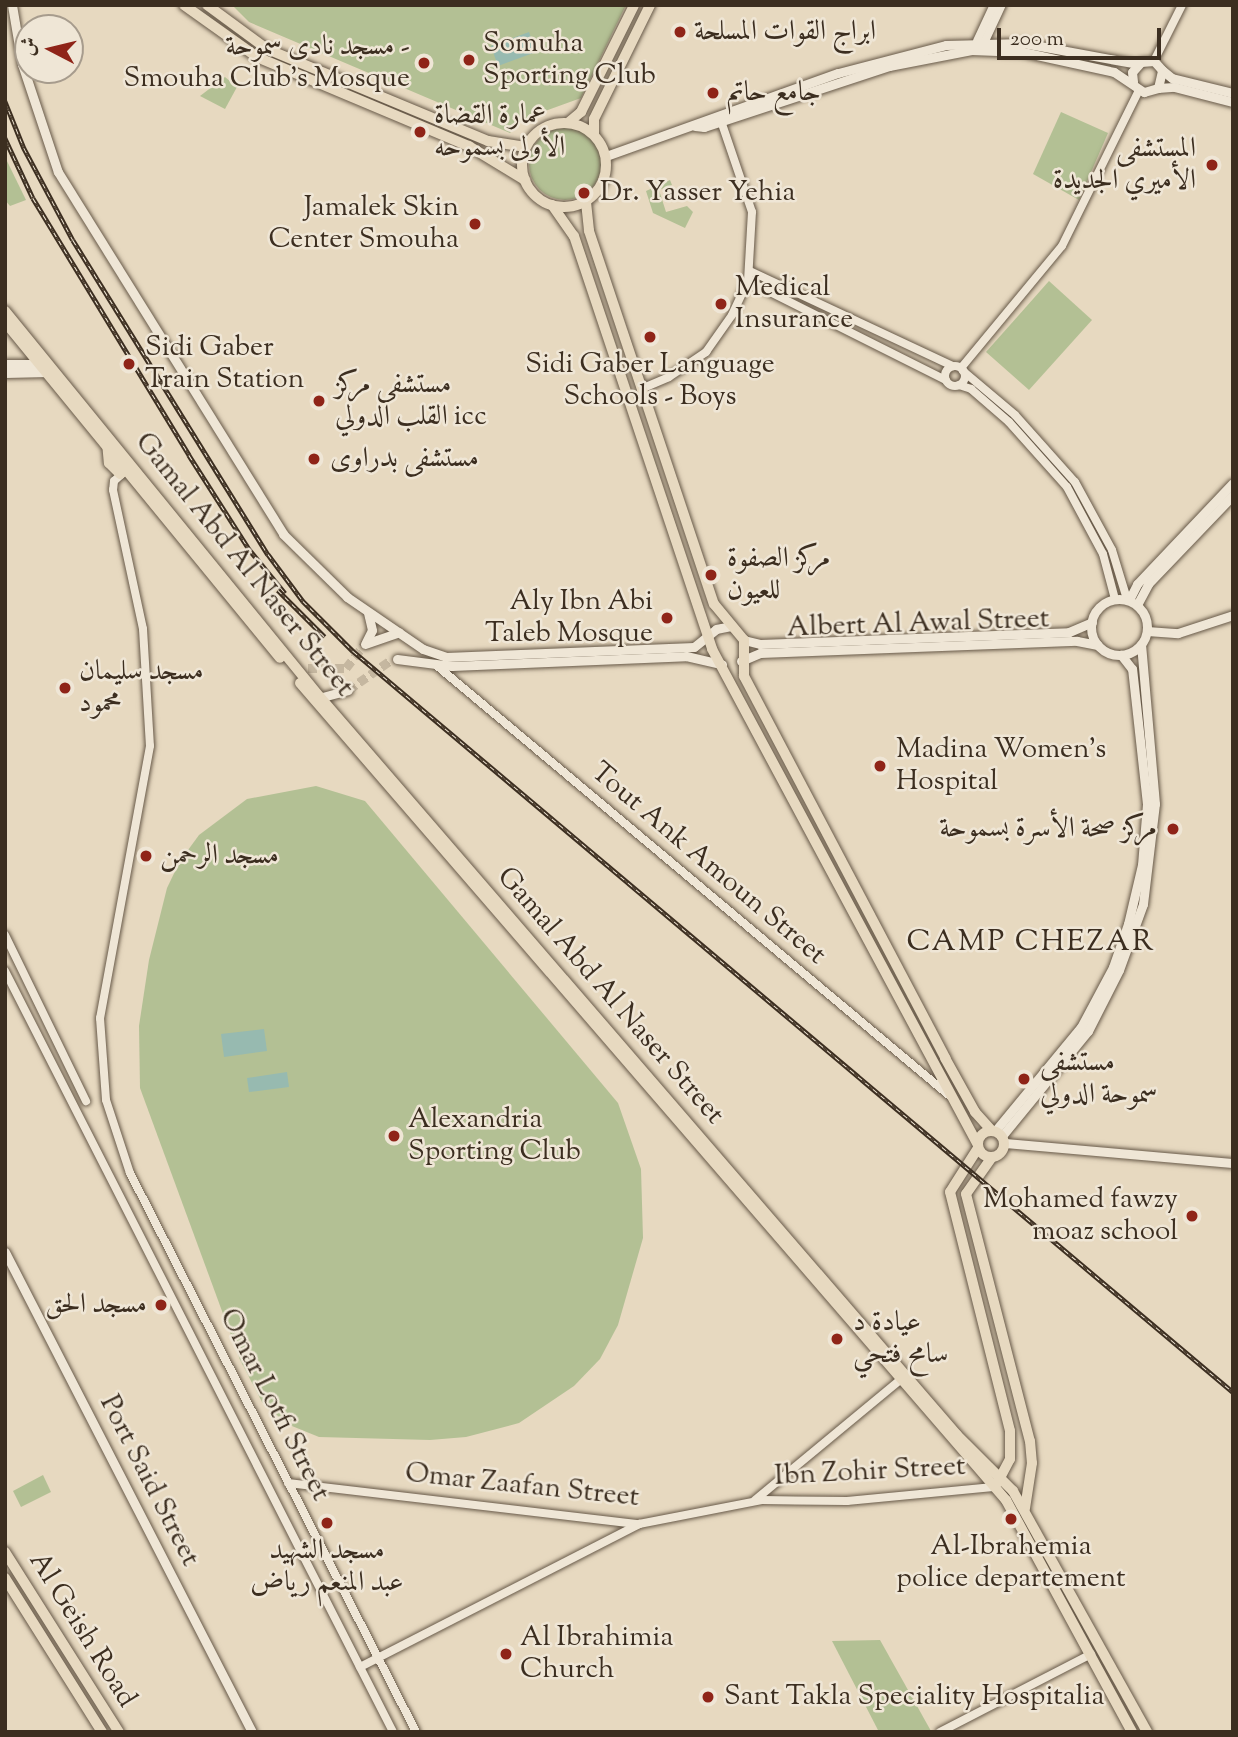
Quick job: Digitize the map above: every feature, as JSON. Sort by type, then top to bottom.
[{"type":"highway","name":"Al Geish Road","points":[[5,1552],[120,1732]]},
{"type":"highway","name":"Al Geish Road","points":[[5,1578],[102,1732]]},
{"type":"main road","points":[[12,5],[22,64],[53,164],[112,265],[283,534],[310,565],[367,611],[423,649],[446,657],[694,656],[722,664]]},
{"type":"main road","points":[[184,5],[257,57],[499,162],[525,180],[533,194],[552,205],[574,236],[700,609],[722,664],[951,1098],[978,1146],[992,1157]]},
{"type":"main road","points":[[207,5],[267,49],[506,146],[526,147]]},
{"type":"main road","points":[[525,180],[526,147],[540,130],[569,122],[581,112],[634,5]]},
{"type":"main road","points":[[552,205],[586,202],[603,182],[606,156],[594,134],[594,119],[650,5]]},
{"type":"main road","points":[[695,126],[701,120],[869,63],[981,41],[1114,72],[1136,86],[1174,87],[1233,102]]},
{"type":"main road","points":[[606,156],[889,66],[995,45],[1137,64],[1154,61],[1172,78],[1233,93]]},
{"type":"main road","points":[[1136,86],[1137,64]]},
{"type":"main road","points":[[1158,88],[1162,70]]},
{"type":"main road","points":[[569,122],[594,134]]},
{"type":"main road","points":[[499,162],[506,146]]},
{"type":"main road","points":[[586,202],[589,231],[714,604],[744,640],[741,661],[744,676],[945,1058],[975,1112],[998,1135],[1001,1152],[992,1157],[968,1184],[966,1197],[1031,1447],[1025,1508]]},
{"type":"main road","points":[[574,236],[579,228],[589,231]]},
{"type":"main road","name":"Gamal Abd Al Naser Street","points":[[5,311],[128,470],[300,671]]},
{"type":"main road","name":"Gamal Abd Al Naser Street","points":[[5,322],[48,367],[107,442],[107,458],[128,470],[300,671],[317,698],[984,1470],[993,1487],[1009,1505],[1132,1732]]},
{"type":"main road","points":[[5,364],[48,367]]},
{"type":"main road","points":[[5,373],[48,367]]},
{"type":"main road","points":[[1131,601],[1137,584],[1233,483]]},
{"type":"main road","points":[[1131,601],[1233,495]]},
{"type":"main road","points":[[998,1135],[1093,1016],[1136,926],[1153,846],[1154,782],[1141,645],[1147,631],[1145,616],[1131,601],[1115,599],[1102,604],[1092,622],[1098,645],[1121,654],[1132,668],[1145,783],[1146,832],[1128,924],[1093,1016]]},
{"type":"main road","points":[[700,609],[707,611],[714,604]]},
{"type":"main road","points":[[367,611],[372,631],[365,644],[402,634]]},
{"type":"main road","points":[[1147,631],[1178,633],[1229,616]]},
{"type":"main road","name":"Albert Al Awal Street","points":[[741,661],[760,653],[801,647],[980,640],[1076,631],[1092,622]]},
{"type":"main road","points":[[402,634],[408,649],[394,659],[436,665],[608,656],[694,647],[716,629],[731,626]]},
{"type":"main road","name":"Albert Al Awal Street","points":[[744,640],[801,647]]},
{"type":"main road","name":"Albert Al Awal Street","points":[[980,640],[1098,645]]},
{"type":"main road","points":[[1121,654],[1141,645]]},
{"type":"main road","points":[[317,698],[348,690]]},
{"type":"main road","name":"Gamal Abd Al Naser Street","points":[[656,1090],[900,1380],[984,1470],[1001,1480],[1025,1508],[1147,1732]]},
{"type":"main road","points":[[993,1487],[1001,1480],[1010,1459],[1011,1442],[950,1197],[953,1182],[978,1146],[982,1134],[1233,1163]]},
{"type":"main road","name":"Port Said Street","points":[[5,1252],[251,1732]]},
{"type":"main road","points":[[1011,1442],[1019,1451],[1031,1447]]},
{"type":"street","points":[[981,41],[994,5]]},
{"type":"street","points":[[981,41],[1002,5]]},
{"type":"street","points":[[1154,61],[1181,5]]},
{"type":"street","points":[[946,380],[946,372],[959,368],[1062,246],[1136,86]]},
{"type":"street","points":[[641,389],[676,373],[706,352],[732,315],[748,281],[752,212],[721,121]]},
{"type":"street","points":[[750,271],[959,368],[1056,465],[1102,527],[1131,601]]},
{"type":"street","points":[[748,281],[946,380],[990,399]]},
{"type":"street","points":[[791,302],[797,291]]},
{"type":"street","points":[[959,368],[959,385]]},
{"type":"street","points":[[1056,465],[1093,531],[1115,599]]},
{"type":"street","name":"Omar Lotfi Street","points":[[128,470],[113,490],[143,629],[150,736],[100,1018],[104,1094],[130,1173],[416,1732]]},
{"type":"street","name":"Tout Ank Amoun Street","points":[[436,665],[951,1098]]},
{"type":"street","points":[[5,935],[86,1101]]},
{"type":"street","name":"Omar Lotfi Street","points":[[5,971],[393,1732]]},
{"type":"street","points":[[74,1106],[104,1094]]},
{"type":"street","points":[[750,1504],[900,1380]]},
{"type":"street","name":"Omar Zaafan Street","points":[[288,1483],[639,1524],[750,1504]]},
{"type":"street","points":[[297,1500],[306,1485]]},
{"type":"street","name":"Ibn Zohir Street","points":[[750,1504],[858,1500],[993,1487]]},
{"type":"street","points":[[360,1667],[639,1524]]},
{"type":"street","points":[[940,1732],[1091,1654]]},
{"type":"green space","name":"Somuha Sporting Club","points":[[232,5],[626,5],[581,98],[523,119],[510,133],[249,22]]},
{"type":"green space","points":[[225,77],[237,87],[225,109],[200,96]]},
{"type":"green space","points":[[1061,112],[1108,133],[1079,200],[1033,174]]},
{"type":"green space","points":[[565,128],[585,134],[595,144],[601,164],[595,184],[585,194],[565,200],[545,194],[535,184],[529,164],[535,144],[545,134]]},
{"type":"green space","points":[[5,157],[26,200],[10,206],[5,200]]},
{"type":"green space","points":[[670,180],[672,185],[659,190],[666,212],[687,206],[693,212],[685,228],[653,213],[646,191]]},
{"type":"green space","points":[[1049,281],[1092,320],[1029,390],[986,352]]},
{"type":"green space","name":"Alexandria Sporting Club","points":[[316,786],[365,801],[618,1103],[641,1169],[643,1238],[618,1325],[600,1359],[574,1386],[519,1423],[466,1437],[430,1440],[319,1437],[287,1424],[262,1402],[240,1360],[140,1088],[139,1026],[149,960],[167,888],[180,861],[199,835],[247,799]]},
{"type":"green space","points":[[43,1475],[51,1492],[21,1507],[13,1491]]},
{"type":"green space","points":[[880,1640],[931,1731],[879,1732],[832,1641]]},
{"type":"water","points":[[529,32],[536,52],[498,66],[491,46]]},
{"type":"water","points":[[264,1029],[267,1051],[224,1057],[221,1034]]},
{"type":"water","points":[[287,1072],[289,1087],[249,1092],[247,1078]]},
{"type":"tunnel","points":[[308,668],[346,668],[365,644]]},
{"type":"tunnel","points":[[348,690],[391,660]]},
{"type":"railway","points":[[5,101],[24,148],[73,240],[268,554],[303,601],[353,651],[1233,1392]]},
{"type":"railway","points":[[5,138],[33,198],[189,455],[249,549],[285,593]]},
{"type":"railway","points":[[278,590],[325,637]]},
{"type":"place","name":"ابراج القوات المسلحة","points":[[680,32]]},
{"type":"place","name":"Somuha Sporting Club","points":[[469,60]]},
{"type":"place","name":"مسجد نادى سموحة - Smouha Club's Mosque","points":[[424,63]]},
{"type":"place","name":"جامع حاتم","points":[[713,93]]},
{"type":"place","name":"عمارة القضاة الأولى بسموحه","points":[[420,132]]},
{"type":"place","name":"المستشفى الأميري الجديدة","points":[[1212,165]]},
{"type":"place","name":"Dr. Yasser Yehia","points":[[584,193]]},
{"type":"place","name":"Jamalek Skin Center Smouha","points":[[475,224]]},
{"type":"place","name":"Medical Insurance","points":[[721,304]]},
{"type":"place","name":"Sidi Gaber Language Schools - Boys","points":[[650,337]]},
{"type":"place","name":"Sidi Gaber Train Station","points":[[129,364]]},
{"type":"place","name":"مستشفى مركز القلب الدولي icc","points":[[319,401]]},
{"type":"place","name":"مستشفى بدراوى","points":[[314,459]]},
{"type":"place","name":"مركز الصفوة للعيون","points":[[711,575]]},
{"type":"place","name":"Aly Ibn Abi Taleb Mosque","points":[[667,618]]},
{"type":"place","name":"مسجد سليمان محمود","points":[[65,688]]},
{"type":"place","name":"Madina Women's Hospital","points":[[880,766]]},
{"type":"place","name":"مركز صحة الأسرة بسموحة","points":[[1173,829]]},
{"type":"place","name":"مسجد الرحمن","points":[[146,856]]},
{"type":"place","name":"مستشفى سموحة الدولي","points":[[1024,1079]]},
{"type":"place","name":"Alexandria Sporting Club","points":[[394,1136]]},
{"type":"place","name":"Mohamed fawzy moaz school","points":[[1192,1216]]},
{"type":"place","name":"مسجد الحق","points":[[161,1305]]},
{"type":"place","name":"عيادة د سامح فتحي","points":[[837,1339]]},
{"type":"place","name":"Al-Ibrahemia police departement","points":[[1011,1519]]},
{"type":"place","name":"مسجد الشهيد عبد المنعم رياض","points":[[327,1523]]},
{"type":"place","name":"Al Ibrahimia Church","points":[[506,1654]]},
{"type":"place","name":"Sant Takla Speciality Hospitalia","points":[[708,1697]]},
{"type":"district","name":"CAMP CHEZAR","points":[[1031,943]]}]
